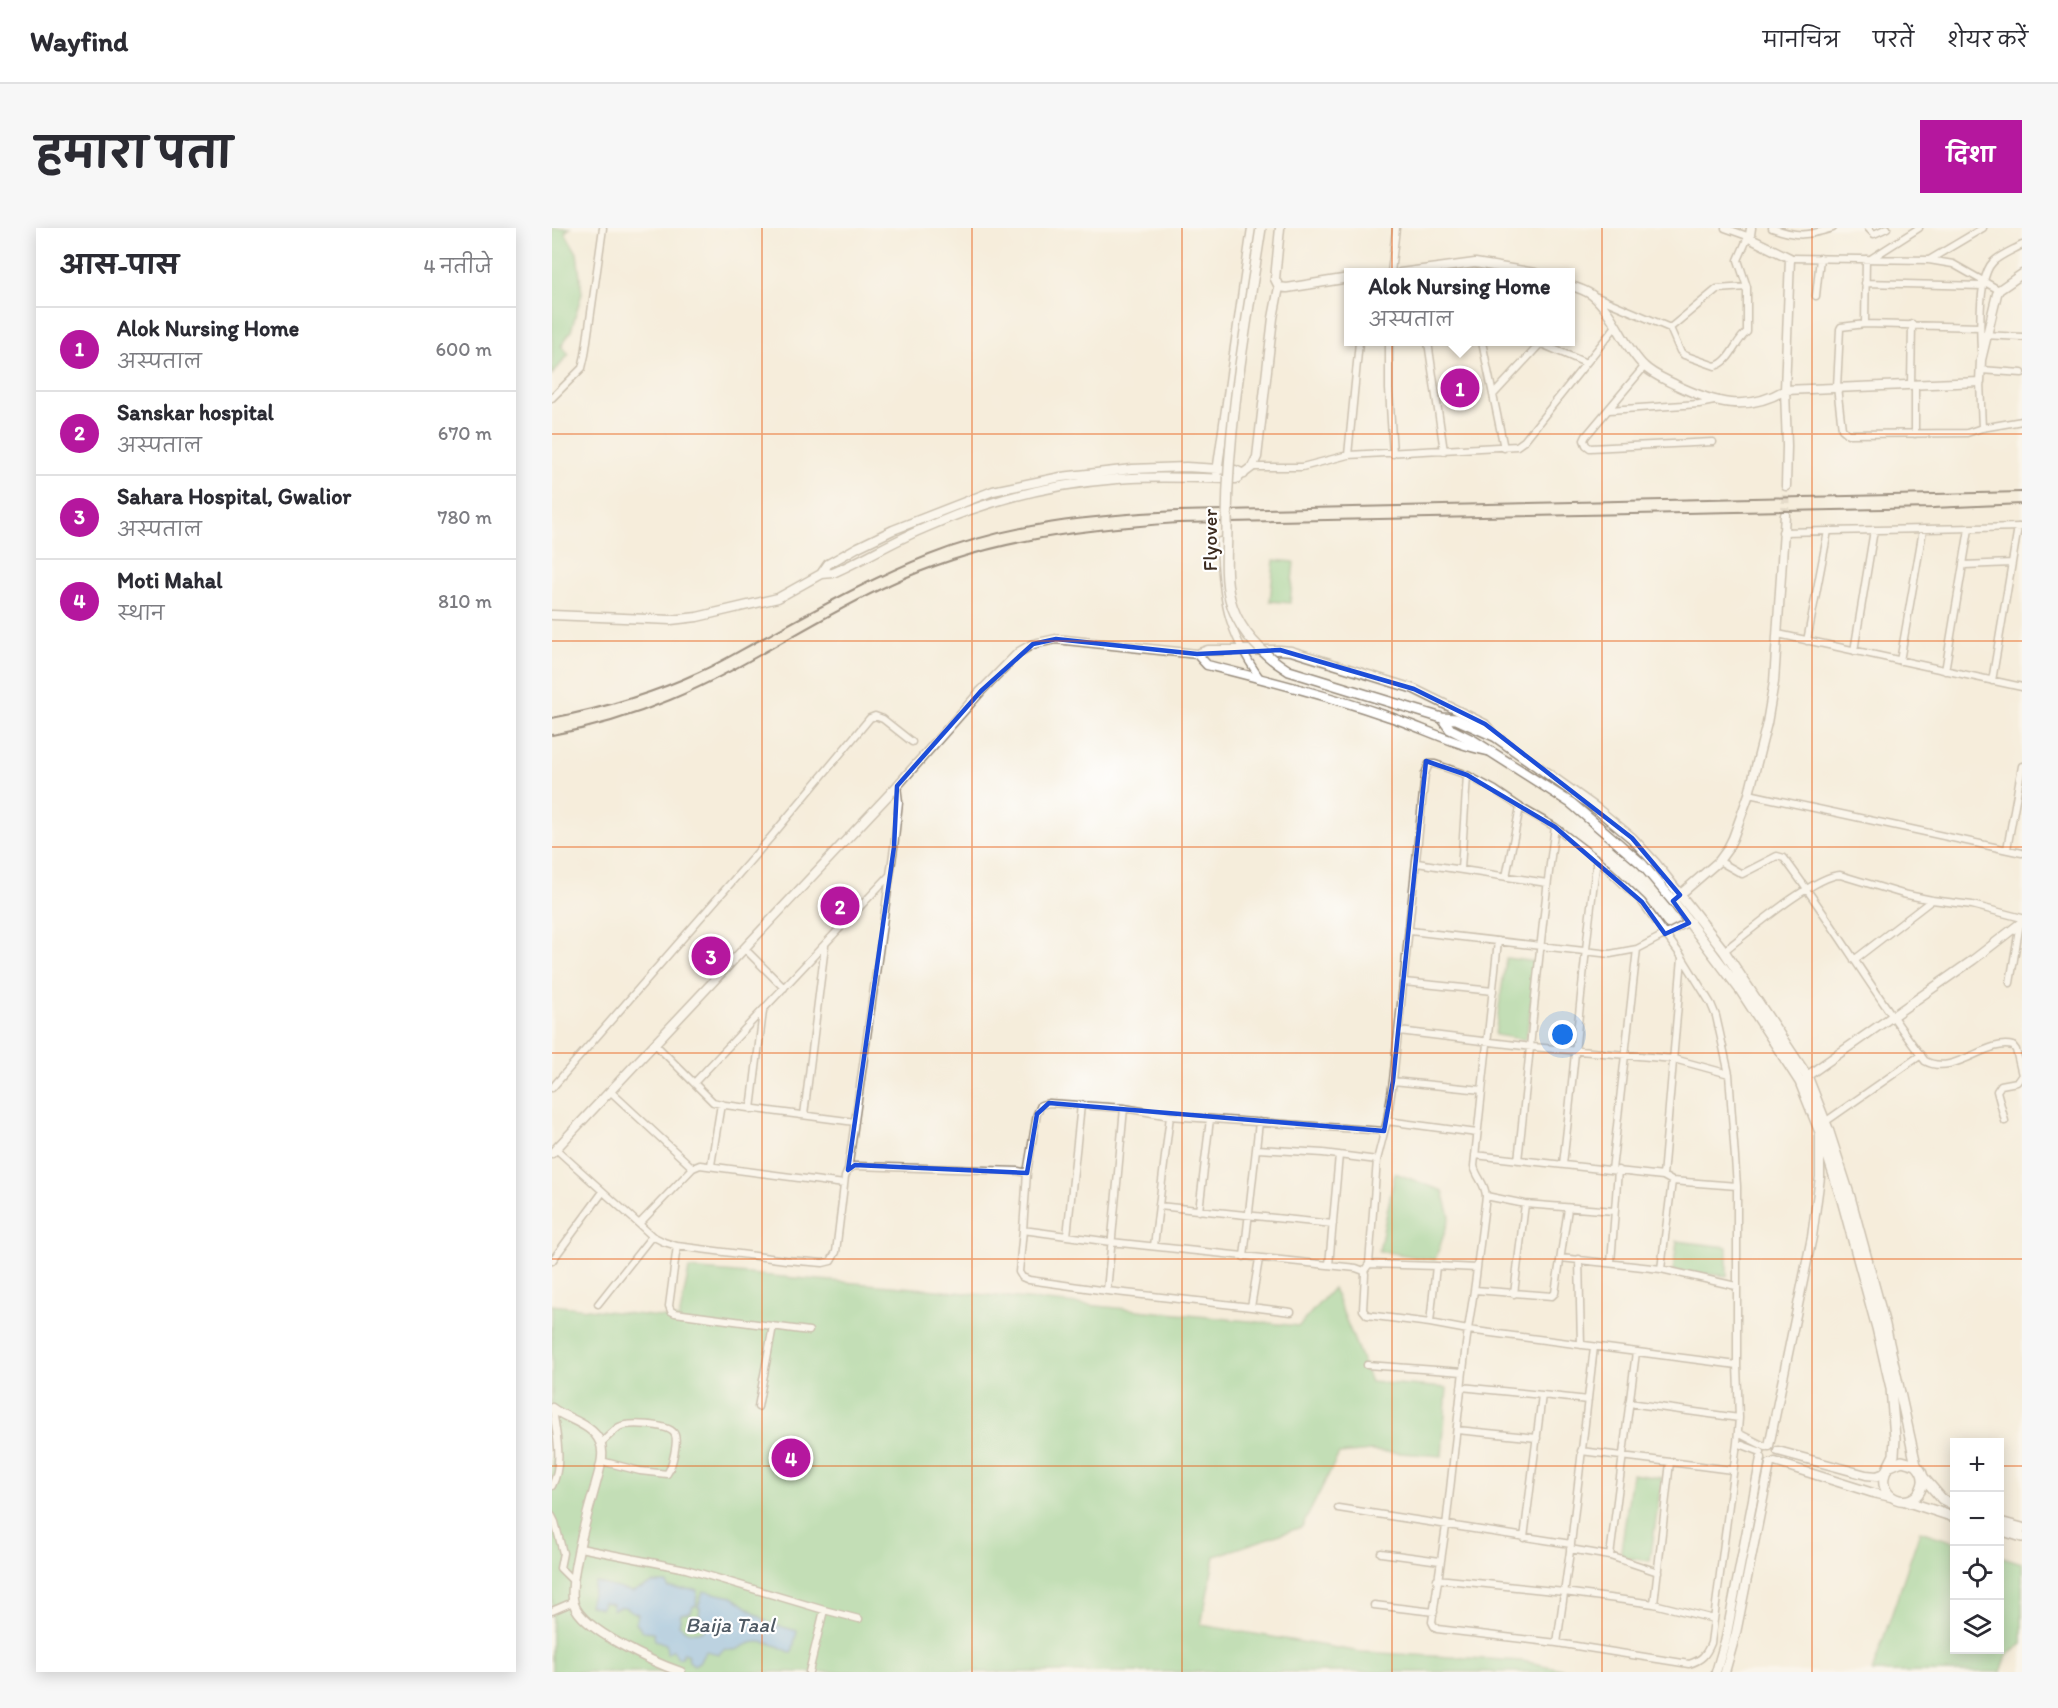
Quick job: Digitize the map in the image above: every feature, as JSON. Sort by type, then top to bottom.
[{"type":"main road","name":"Flyover","points":[[1261,228],[1228,455],[1227,577],[1230,598],[1236,615],[1252,641],[1270,659],[1289,671],[1442,718],[1456,719],[1496,737],[1597,809],[1632,838],[1655,863],[1676,898]]},
{"type":"main road","name":"Flyover","points":[[1442,718],[1450,729],[1474,741],[1571,803],[1642,864],[1676,898]]},
{"type":"main road","points":[[1676,898],[1742,991],[1800,1082],[1820,1132],[1842,1200],[1891,1388],[1894,1455],[1887,1470],[1884,1486],[1891,1497],[1950,1516]]},
{"type":"main road","points":[[1693,920],[1724,951],[1807,1076],[1850,1197],[1885,1325],[1916,1465],[1942,1499],[1950,1503]]},
{"type":"main road","points":[[1887,1470],[1902,1461],[1916,1465]]},
{"type":"main road","points":[[1904,1501],[1911,1500],[1921,1490],[1923,1477]]},
{"type":"main road","points":[[2004,1523],[2022,1528]]},
{"type":"main road","points":[[2004,1531],[2022,1537]]},
{"type":"street","points":[[552,398],[582,368],[603,228]]},
{"type":"street","points":[[1217,479],[1252,228]]},
{"type":"street","points":[[552,615],[661,619],[697,617],[778,598],[821,574],[833,573],[952,516],[994,502],[1034,492],[1116,479],[1236,480],[1252,467],[1260,445],[1273,318],[1279,287],[1275,279],[1280,228]]},
{"type":"street","points":[[1392,268],[1396,228]]},
{"type":"street","points":[[1725,228],[1750,234],[1790,258],[1929,260],[1953,264],[1999,290]]},
{"type":"street","points":[[1772,228],[1788,234],[1804,236],[1833,228]]},
{"type":"street","points":[[1868,228],[1874,234],[1887,228]]},
{"type":"street","points":[[1868,259],[1919,228]]},
{"type":"street","points":[[1929,260],[1983,228]]},
{"type":"street","points":[[1575,288],[1670,328],[1684,355],[1715,366],[1725,361],[1747,332],[1747,287],[1738,260],[1750,234]]},
{"type":"street","points":[[1983,335],[1980,327],[1984,283],[1992,263],[2022,245]]},
{"type":"street","points":[[1786,486],[1785,390],[1790,258]]},
{"type":"street","points":[[1816,296],[1820,258]]},
{"type":"street","points":[[1865,324],[1865,283],[1868,259]]},
{"type":"street","points":[[1467,268],[1513,268]]},
{"type":"street","points":[[1982,428],[1980,382],[1983,335],[1999,290],[2022,274]]},
{"type":"street","points":[[1279,287],[1287,288],[1344,279]]},
{"type":"street","points":[[1865,283],[1984,283]]},
{"type":"street","points":[[1670,328],[1717,289],[1747,287]]},
{"type":"street","points":[[1591,294],[1644,367],[1656,375],[1714,401],[1736,404],[1752,403],[1766,400],[1785,390],[1980,382]]},
{"type":"street","points":[[1980,327],[1912,324],[1845,325],[1840,329],[1837,387],[1842,429],[1844,432],[1967,433],[2022,421]]},
{"type":"street","points":[[1912,324],[1915,434]]},
{"type":"street","points":[[1252,467],[1302,467],[1348,455],[1517,446],[1524,441],[1616,326]]},
{"type":"street","points":[[1983,335],[2022,338]]},
{"type":"street","points":[[1348,455],[1359,346]]},
{"type":"street","points":[[1389,346],[1393,454]]},
{"type":"street","points":[[1429,346],[1444,451]]},
{"type":"street","points":[[1483,346],[1504,448]]},
{"type":"street","points":[[1493,395],[1536,346]]},
{"type":"street","points":[[1548,346],[1586,363]]},
{"type":"street","points":[[1981,365],[2022,372]]},
{"type":"street","points":[[1644,367],[1587,436],[1584,441],[1586,445],[1590,448],[1713,442]]},
{"type":"street","points":[[1609,410],[1714,401]]},
{"type":"street","points":[[821,574],[828,564],[893,530],[993,491],[1061,477],[1132,469],[1218,469],[1235,470],[1244,474]]},
{"type":"street","points":[[1676,898],[1719,861],[1733,838],[1749,794],[1771,702],[1778,634],[1782,532],[1785,515]]},
{"type":"street","points":[[1782,532],[2020,527],[1992,681]]},
{"type":"street","points":[[1945,671],[1969,529]]},
{"type":"street","points":[[1854,651],[1874,530]]},
{"type":"street","points":[[1900,661],[1923,530]]},
{"type":"street","points":[[1807,641],[1828,531]]},
{"type":"street","points":[[1220,541],[1221,577],[1225,605],[1243,651],[1260,678]]},
{"type":"street","points":[[1964,565],[2012,563]]},
{"type":"street","points":[[1778,634],[2022,687]]},
{"type":"street","points":[[897,786],[898,802],[890,876],[836,1252],[831,1261],[823,1263],[795,1261],[677,1246],[652,1236],[554,1151],[897,786],[981,691],[1019,652],[1033,644],[1056,639],[1197,654],[1208,650],[1291,651],[1414,689],[1485,724],[1496,737]]},
{"type":"street","points":[[1197,654],[1207,665],[1365,709],[1465,746],[1489,752]]},
{"type":"street","points":[[552,1088],[771,837],[870,718],[875,716],[883,719],[912,742]]},
{"type":"street","points":[[1498,941],[1475,1155],[1476,1174],[1485,1186],[1486,1196],[1475,1290],[1468,1330],[1461,1387],[1446,1526],[1437,1579],[1432,1622],[1434,1626],[1437,1629],[1557,1643],[1689,1664],[1699,1661],[1706,1655],[1711,1643],[1739,1419],[1736,1286],[1737,1186],[1729,1074],[1714,1010],[1682,957],[1642,902],[1598,860],[1555,827],[1495,790],[1467,775],[1429,764],[1426,768],[1394,1081],[1377,1160],[1369,1264],[1364,1271],[1363,1310],[1367,1315],[1468,1330],[1737,1365]]},
{"type":"street","points":[[2007,849],[2022,766]]},
{"type":"street","points":[[1461,869],[1467,775]]},
{"type":"street","points":[[1749,794],[2022,853]]},
{"type":"street","points":[[1506,877],[1520,807]]},
{"type":"street","points":[[1518,1160],[1555,827]]},
{"type":"street","points":[[1719,861],[1742,874],[1781,856],[1784,858],[1808,889],[1891,1016],[1921,1055],[1931,1064],[1945,1065],[2001,1046],[2013,1046],[2022,1075],[2017,1082],[2001,1085],[1997,1091],[2005,1121]]},
{"type":"street","points":[[1563,1164],[1584,952],[1598,860]]},
{"type":"street","points":[[1417,863],[1547,883]]},
{"type":"street","points":[[1724,951],[1808,889],[1827,877],[1840,875],[1932,900],[1972,905],[2021,921]]},
{"type":"street","points":[[693,1083],[890,876]]},
{"type":"street","points":[[1854,960],[1932,900]]},
{"type":"street","points":[[1410,931],[1610,954],[1637,950],[1693,920]]},
{"type":"street","points":[[2010,983],[2021,921]]},
{"type":"street","points":[[1807,1076],[1973,960],[2021,921]]},
{"type":"street","points":[[804,1115],[825,945]]},
{"type":"street","points":[[745,949],[784,988]]},
{"type":"street","points":[[1611,1263],[1615,1170],[1637,950]]},
{"type":"street","points":[[1663,1176],[1682,957]]},
{"type":"street","points":[[1404,981],[1493,991]]},
{"type":"street","points":[[751,1109],[763,1011]]},
{"type":"street","points":[[1399,1031],[1532,1047],[1674,1059],[1729,1074]]},
{"type":"street","points":[[655,1044],[713,1102],[855,1122]]},
{"type":"street","points":[[1825,1122],[1921,1055]]},
{"type":"street","points":[[1394,1081],[1482,1090]]},
{"type":"street","points":[[610,1091],[693,1168]]},
{"type":"street","points":[[1291,1312],[1107,1291],[1029,1280],[1022,1277],[1019,1272],[1027,1173],[1037,1114],[1041,1105],[1049,1103],[1124,1108],[1170,1116],[1384,1131]]},
{"type":"street","points":[[711,1165],[721,1104]]},
{"type":"street","points":[[1067,1236],[1080,1105]]},
{"type":"street","points":[[1107,1291],[1124,1108]]},
{"type":"street","points":[[1154,1246],[1170,1116]]},
{"type":"street","points":[[1199,1210],[1210,1119]]},
{"type":"street","points":[[1387,1121],[1477,1133]]},
{"type":"street","points":[[1244,1257],[1259,1122]]},
{"type":"street","points":[[1716,1672],[1728,1627],[1764,1450],[1812,1237],[1820,1177],[1820,1132]]},
{"type":"street","points":[[1257,1149],[1377,1160]]},
{"type":"street","points":[[1329,1265],[1339,1155]]},
{"type":"street","points":[[1475,1155],[1663,1176],[1672,1181],[1737,1186]]},
{"type":"street","points":[[639,1224],[693,1168],[700,1165],[844,1184]]},
{"type":"street","points":[[848,1170],[857,1165],[1027,1173]]},
{"type":"street","points":[[1660,1269],[1672,1181]]},
{"type":"street","points":[[552,1261],[602,1193]]},
{"type":"street","points":[[1486,1196],[1525,1204],[1614,1211]]},
{"type":"street","points":[[1514,1294],[1525,1204]]},
{"type":"street","points":[[1159,1206],[1333,1224]]},
{"type":"street","points":[[1475,1290],[1552,1296],[1555,1293],[1568,1209]]},
{"type":"street","points":[[1023,1230],[1364,1271]]},
{"type":"street","points":[[598,1304],[652,1236]]},
{"type":"street","points":[[677,1246],[669,1306],[671,1311],[809,1331]]},
{"type":"street","points":[[1561,1258],[1660,1269],[1736,1286]]},
{"type":"street","points":[[1251,1307],[1259,1259]]},
{"type":"street","points":[[1579,1259],[1581,1345]]},
{"type":"street","points":[[1369,1264],[1477,1268]]},
{"type":"street","points":[[1430,1323],[1436,1266]]},
{"type":"street","points":[[758,1407],[773,1326]]},
{"type":"street","points":[[1557,1643],[1594,1347]]},
{"type":"street","points":[[1610,1556],[1636,1352]]},
{"type":"street","points":[[1367,1365],[1463,1372]]},
{"type":"street","points":[[1461,1387],[1588,1400]]},
{"type":"street","points":[[1524,1538],[1542,1395]]},
{"type":"street","points":[[1629,1403],[1739,1419]]},
{"type":"street","points":[[552,1409],[587,1428],[601,1443],[601,1461],[573,1581],[573,1602],[591,1626],[643,1656],[681,1672]]},
{"type":"street","points":[[552,1409],[558,1452],[558,1468],[552,1486]]},
{"type":"street","points":[[601,1443],[619,1427],[628,1424],[665,1428],[675,1434],[667,1474],[640,1471],[601,1461]]},
{"type":"street","points":[[1457,1430],[1537,1438]]},
{"type":"street","points":[[1737,1433],[1764,1450]]},
{"type":"street","points":[[1737,1443],[1764,1450],[1774,1447],[1778,1451],[1866,1475],[1877,1476],[1887,1470]]},
{"type":"street","points":[[1764,1450],[1764,1462],[1891,1497]]},
{"type":"street","points":[[1581,1451],[1732,1470]]},
{"type":"street","points":[[1725,1672],[1736,1633],[1772,1463],[1778,1457],[1778,1451]]},
{"type":"street","points":[[1654,1604],[1670,1462]]},
{"type":"street","points":[[1338,1509],[1570,1546],[1658,1572]]},
{"type":"street","points":[[552,1516],[563,1553],[560,1568],[573,1581]]},
{"type":"street","points":[[580,1548],[686,1569],[859,1619]]},
{"type":"street","points":[[1381,1553],[1440,1561]]},
{"type":"street","points":[[1437,1579],[1654,1604],[1714,1619]]},
{"type":"street","points":[[552,1611],[573,1602]]},
{"type":"street","points":[[1374,1605],[1434,1612]]},
{"type":"street","points":[[809,1672],[824,1610]]},
{"type":"highlighted area","points":[[1056,639],[1197,654],[1280,650],[1414,689],[1485,724],[1632,838],[1680,895],[1673,901],[1689,923],[1665,934],[1642,902],[1555,827],[1467,775],[1426,761],[1393,1081],[1384,1131],[1049,1103],[1037,1114],[1027,1173],[855,1165],[848,1170],[894,847],[897,786],[981,691],[1033,644]]},
{"type":"green space","points":[[552,228],[570,228],[565,232],[577,253],[582,293],[571,331],[561,346],[569,354],[552,375]]},
{"type":"green space","points":[[1274,560],[1294,562],[1290,603],[1270,601]]},
{"type":"green space","points":[[1506,958],[1537,962],[1526,1040],[1495,1035]]},
{"type":"green space","points":[[1395,1173],[1443,1191],[1450,1217],[1435,1260],[1379,1251]]},
{"type":"green space","points":[[1677,1241],[1727,1247],[1727,1276],[1673,1271]]},
{"type":"green space","points":[[689,1269],[926,1289],[1299,1326],[1333,1288],[1371,1382],[1447,1388],[1442,1456],[1371,1451],[1339,1454],[1302,1527],[1215,1556],[1201,1625],[1361,1652],[1523,1661],[1576,1672],[552,1672],[552,1305],[679,1319]]},
{"type":"green space","points":[[1632,1474],[1662,1478],[1650,1561],[1620,1557]]},
{"type":"green space","points":[[1920,1531],[1950,1541],[1950,1654],[2004,1654],[2004,1557],[2022,1563],[2022,1644],[2007,1655],[2001,1672],[1872,1672]]},
{"type":"water","name":"Baija Taal","points":[[595,1582],[632,1592],[653,1583],[667,1583],[668,1588],[697,1590],[696,1606],[693,1606],[691,1612],[681,1614],[679,1625],[691,1632],[704,1630],[706,1621],[699,1615],[700,1608],[698,1607],[703,1591],[733,1597],[769,1623],[797,1631],[792,1653],[772,1644],[756,1642],[736,1649],[724,1649],[719,1654],[706,1651],[699,1662],[694,1665],[689,1661],[687,1654],[683,1653],[682,1657],[678,1658],[673,1650],[667,1654],[666,1644],[655,1640],[653,1632],[643,1631],[636,1623],[638,1614],[623,1607],[612,1610],[613,1604],[603,1602],[601,1608],[589,1605]]},
{"type":"tunnel","points":[[1785,515],[1786,486]]},
{"type":"railway","points":[[552,718],[627,700],[681,680],[716,664],[827,603],[929,555],[990,535],[1052,522],[1178,511],[2022,492]]},
{"type":"railway","points":[[552,735],[612,721],[698,688],[860,599],[923,571],[994,548],[1066,534],[1178,523],[1933,508],[2022,504]]},
{"type":"place","name":"Alok Nursing Home","points":[[1460,388]]},
{"type":"place","name":"Sanskar hospital","points":[[840,906]]},
{"type":"place","name":"Sahara Hospital, Gwalior","points":[[711,956]]},
{"type":"place","name":"Moti Mahal","points":[[791,1458]]}]
